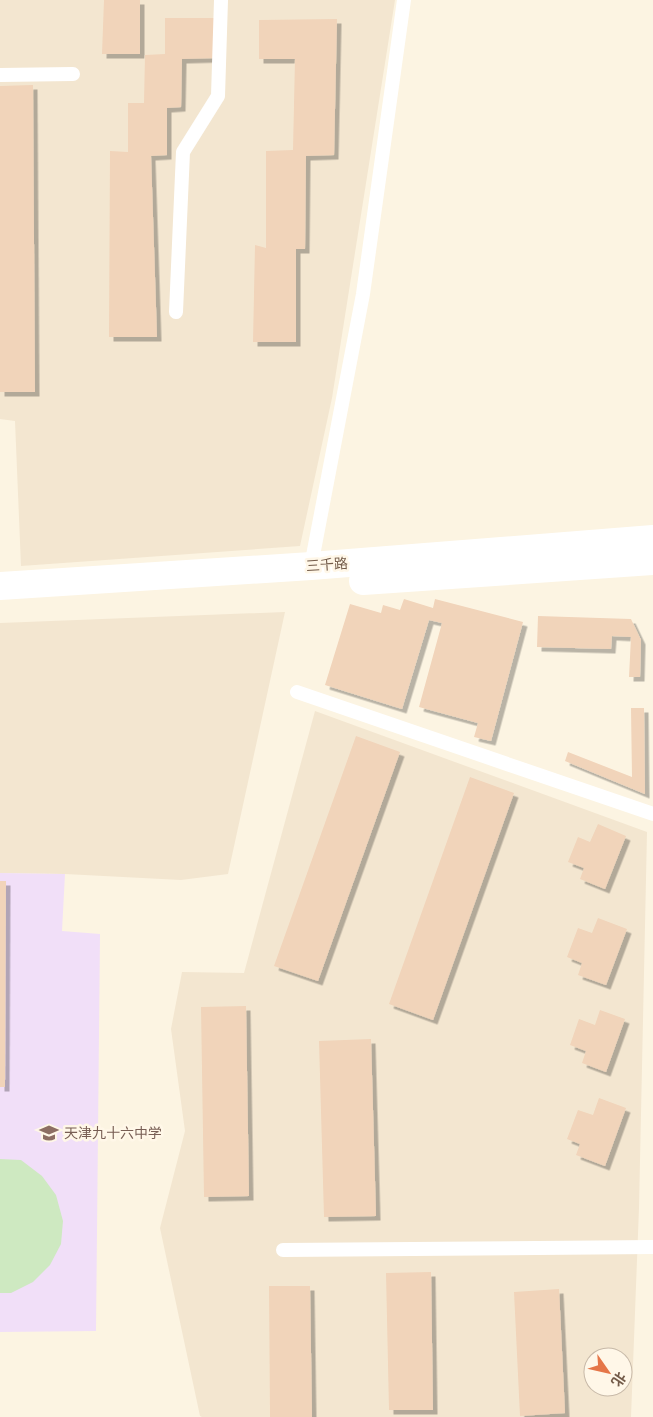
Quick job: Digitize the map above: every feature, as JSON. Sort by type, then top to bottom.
[{"type":"street","name":"三千路","points":[[0,586],[311,566],[653,539]]},
{"type":"street","name":"三千路","points":[[0,605],[653,561]]},
{"type":"lane","points":[[176,312],[183,152],[218,96],[221,0]]},
{"type":"lane","points":[[311,566],[364,294],[404,0]]},
{"type":"lane","points":[[0,75],[73,74]]},
{"type":"lane","points":[[297,692],[653,814]]},
{"type":"lane","points":[[283,1250],[653,1247]]},
{"type":"shaded area","points":[[0,0],[395,0],[332,398],[300,546],[21,566],[15,421],[0,419]]},
{"type":"shaded area","points":[[285,612],[228,874],[181,880],[65,874],[0,873],[0,623]]},
{"type":"shaded area","points":[[315,711],[647,832],[639,1208],[633,1365],[633,1347],[583,1347],[583,1397],[632,1397],[631,1417],[200,1416],[160,1228],[185,1131],[171,1029],[182,972],[244,973]]},
{"type":"shaded area","name":"天津九十六中学","points":[[0,873],[65,874],[62,931],[100,934],[96,1331],[0,1332]]},
{"type":"green space","points":[[0,1159],[21,1160],[42,1176],[56,1195],[63,1221],[61,1244],[50,1265],[33,1282],[11,1293],[0,1293]]},
{"type":"building","points":[[104,0],[140,0],[140,54],[102,54]]},
{"type":"building","points":[[165,18],[217,18],[216,58],[182,59],[181,107],[167,108],[167,155],[151,156],[157,337],[109,337],[110,151],[128,152],[128,103],[144,103],[145,55],[165,54]]},
{"type":"building","points":[[337,19],[334,155],[306,156],[305,249],[296,249],[296,342],[253,342],[255,245],[266,248],[266,151],[293,150],[295,59],[259,59],[259,20]]},
{"type":"building","points":[[33,85],[35,392],[0,392],[0,86]]},
{"type":"building","points":[[404,599],[433,608],[435,599],[523,622],[491,741],[474,737],[478,723],[419,707],[442,623],[429,620],[402,709],[325,685],[350,604],[381,613],[383,605],[400,610]]},
{"type":"building","points":[[538,616],[631,619],[641,640],[640,677],[629,677],[631,637],[612,636],[611,649],[537,647]]},
{"type":"building","points":[[631,708],[644,708],[645,794],[565,761],[568,752],[632,777]]},
{"type":"building","points":[[356,736],[400,752],[318,981],[274,966]]},
{"type":"building","points":[[470,777],[514,793],[433,1020],[389,1004]]},
{"type":"building","points":[[598,824],[626,836],[605,889],[580,879],[584,868],[568,862],[578,837],[590,842]]},
{"type":"building","points":[[0,881],[6,881],[5,1087],[0,1087]]},
{"type":"building","points":[[598,918],[627,929],[606,985],[578,975],[582,963],[567,957],[578,928],[592,933]]},
{"type":"building","points":[[246,1006],[249,1196],[204,1197],[201,1007]]},
{"type":"building","points":[[600,1010],[625,1019],[606,1072],[582,1063],[586,1051],[570,1045],[579,1019],[595,1025]]},
{"type":"building","points":[[371,1039],[376,1216],[324,1217],[319,1041]]},
{"type":"building","points":[[599,1098],[626,1108],[605,1166],[576,1155],[580,1144],[567,1139],[578,1110],[593,1115]]},
{"type":"building","points":[[431,1272],[433,1410],[389,1410],[386,1273]]},
{"type":"building","points":[[269,1286],[310,1286],[312,1417],[270,1417]]},
{"type":"building","points":[[559,1289],[565,1413],[520,1416],[514,1292]]},
{"type":"place","name":"天津九十六中学","points":[[49,1133]]}]
